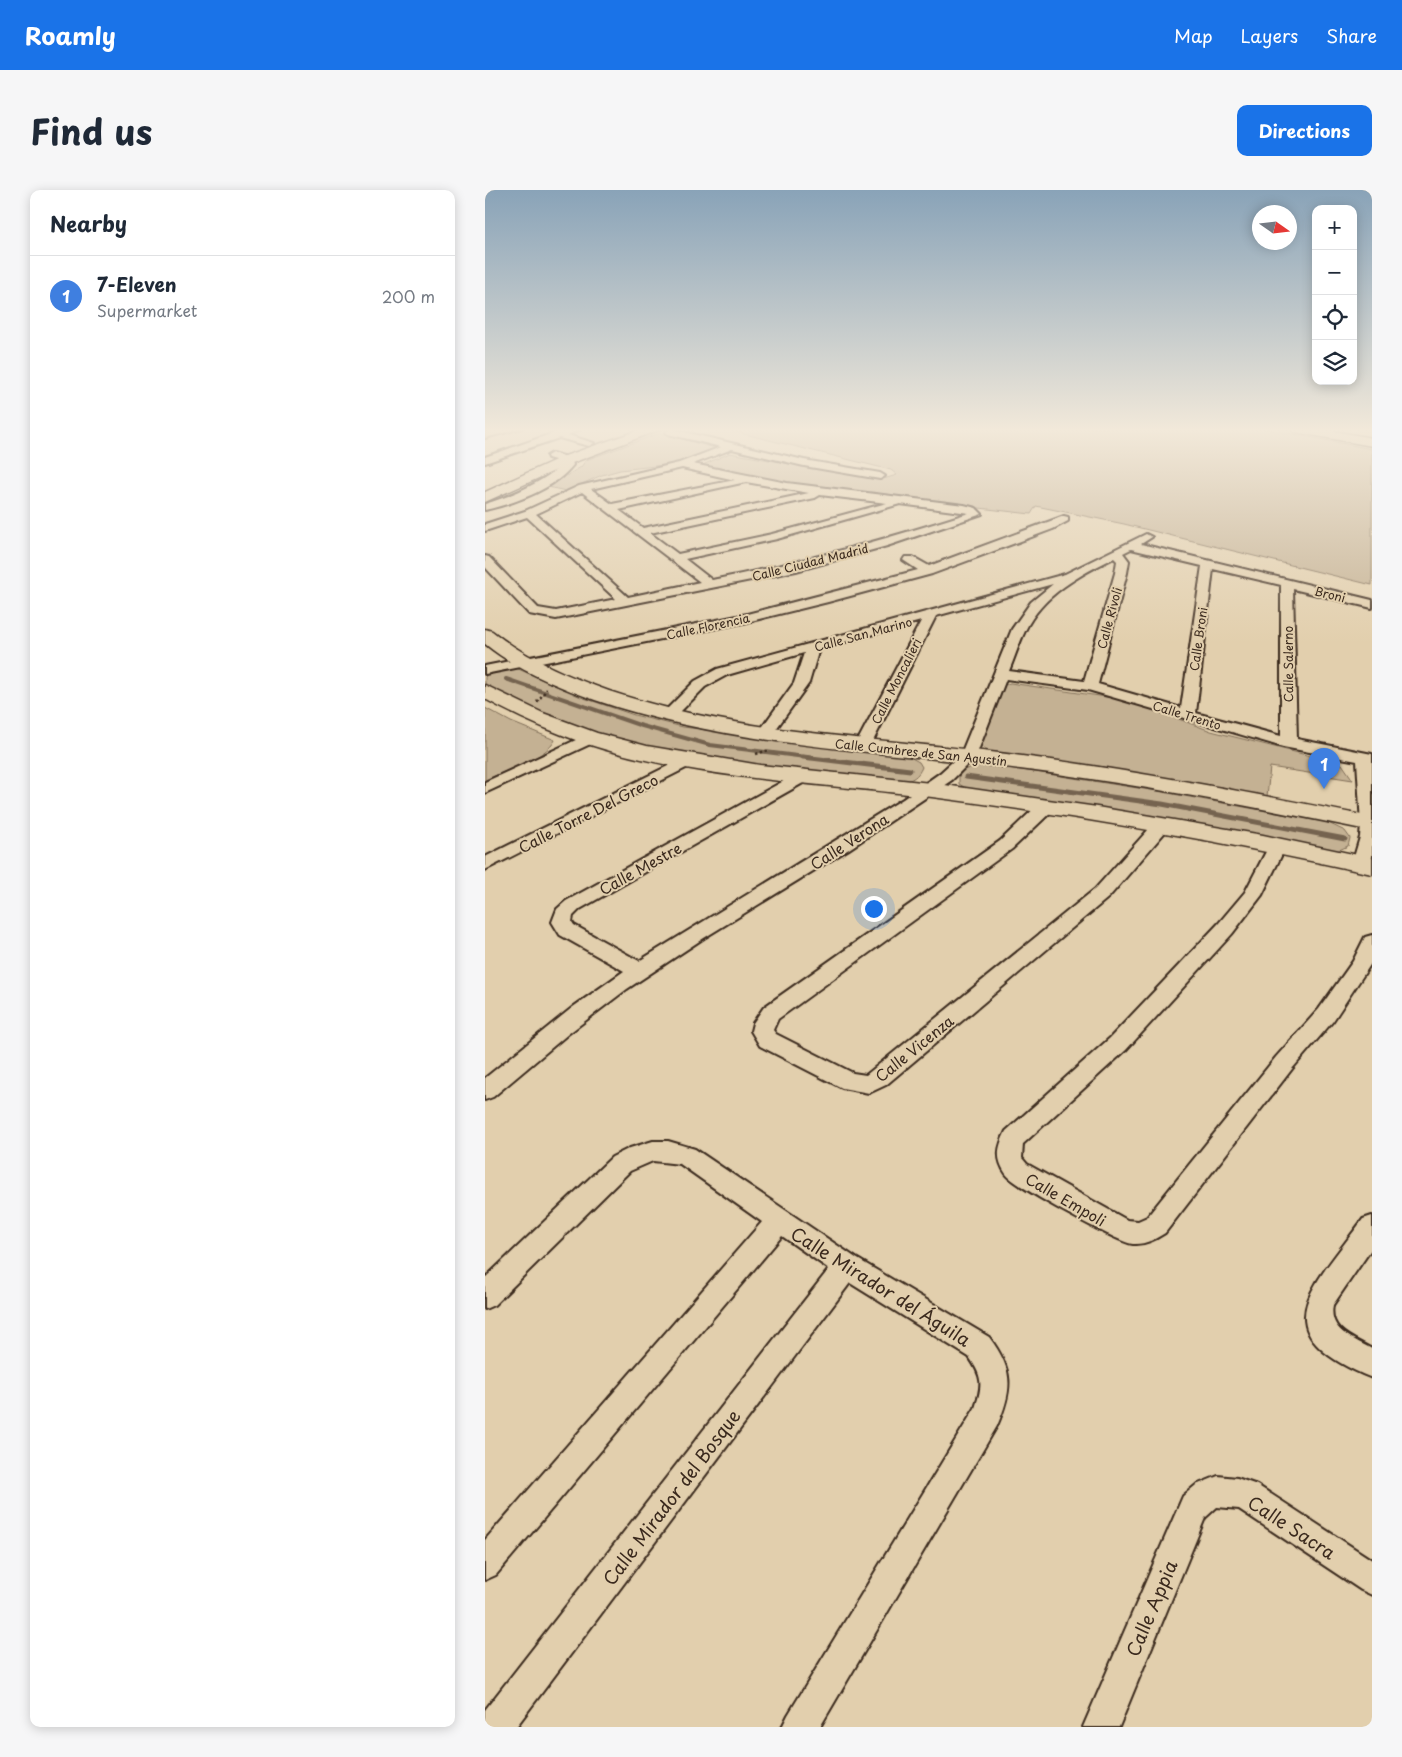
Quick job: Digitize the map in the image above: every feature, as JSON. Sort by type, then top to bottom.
[{"type":"street","points":[[485,507],[506,500]]},
{"type":"street","points":[[531,500],[548,504]]},
{"type":"street","name":"Calle Ciudad Madrid","points":[[485,528],[529,513],[557,500]]},
{"type":"street","points":[[599,500],[711,585]]},
{"type":"street","points":[[610,508],[651,500]]},
{"type":"street","points":[[641,532],[789,500]]},
{"type":"street","name":"Calle Ciudad Madrid","points":[[485,560],[534,611],[542,614],[571,612],[796,567],[883,544],[977,514],[964,508],[887,500]]},
{"type":"street","points":[[675,558],[773,537],[905,502]]},
{"type":"street","points":[[529,513],[626,602]]},
{"type":"street","name":"Calle Florencia","points":[[485,670],[521,661],[747,618],[928,571],[1040,531],[1064,520]]},
{"type":"street","name":"Calle Verona","points":[[485,1091],[549,1038],[639,970],[802,871],[929,789],[968,756],[1019,629],[1036,605],[1073,574],[1146,537]]},
{"type":"street","points":[[883,544],[895,551]]},
{"type":"street","points":[[1130,545],[1287,584]]},
{"type":"street","name":"Calle Rivoli","points":[[1090,686],[1121,573],[1123,561],[1116,552]]},
{"type":"street","points":[[909,560],[928,571]]},
{"type":"street","name":"Calle Broni","points":[[1188,714],[1209,564]]},
{"type":"street","name":"Calle San Marino","points":[[668,716],[710,677],[1073,574]]},
{"type":"street","name":"Broni","points":[[1287,584],[1372,604]]},
{"type":"street","name":"Calle Salerno","points":[[1287,584],[1289,744]]},
{"type":"street","name":"Calle Moncalieri","points":[[863,746],[930,616]]},
{"type":"street","name":"Calle Cumbres de San Agustín","points":[[485,635],[521,661],[551,676],[614,701],[668,716],[766,733],[863,746],[968,756],[1169,784],[1371,824]]},
{"type":"street","points":[[766,733],[803,680],[810,664],[812,648]]},
{"type":"street","name":"Calle Trento","points":[[1002,674],[1090,686],[1289,744],[1368,759]]},
{"type":"street","points":[[485,691],[515,708],[591,738],[690,760],[929,789],[1047,806],[1163,824],[1367,865],[1371,824],[1368,759]]},
{"type":"street","points":[[485,788],[591,738]]},
{"type":"street","name":"Calle Torre Del Greco","points":[[485,864],[690,760]]},
{"type":"street","name":"Calle Mestre","points":[[639,970],[567,930],[562,922],[564,914],[573,905],[806,775]]},
{"type":"street","name":"Calle Vicenza","points":[[1047,806],[1006,845],[771,1012],[764,1023],[762,1031],[768,1040],[850,1082],[869,1084],[878,1079],[1102,893],[1163,824]]},
{"type":"street","name":"Calle Empoli","points":[[1277,846],[1253,895],[1225,930],[1118,1044],[1014,1138],[1009,1150],[1010,1162],[1018,1171],[1119,1229],[1132,1234],[1145,1233],[1156,1225],[1284,1063],[1326,1015],[1361,964],[1372,942]]},
{"type":"street","name":"Calle Mirador del Águila","points":[[485,1296],[621,1164],[641,1152],[664,1149],[687,1156],[847,1267],[979,1347],[993,1365],[996,1389],[987,1416],[800,1727]]},
{"type":"street","points":[[485,1564],[779,1221]]},
{"type":"street","points":[[1372,1227],[1320,1300],[1317,1315],[1321,1329],[1333,1342],[1372,1364]]},
{"type":"street","name":"Calle Mirador del Bosque","points":[[494,1727],[847,1267]]},
{"type":"street","name":"Calle Sacra","points":[[1208,1493],[1225,1490],[1246,1496],[1372,1579]]},
{"type":"street","name":"Calle Appia","points":[[1101,1727],[1194,1507],[1208,1493]]},
{"type":"shaded area","points":[[908,500],[1372,500],[1372,585],[1124,524],[1036,506],[1031,514]]},
{"type":"shaded area","points":[[514,667],[581,697],[634,715],[683,727],[906,755],[919,762],[922,767],[914,778],[902,782],[741,763],[687,755],[634,744],[583,729],[533,710],[485,685],[485,677],[489,673]]},
{"type":"shaded area","points":[[1010,683],[1127,700],[1211,731],[1342,764],[1353,780],[1270,767],[1267,797],[989,753],[981,744],[1002,686]]},
{"type":"shaded area","points":[[485,708],[511,722],[555,740],[544,752],[534,758],[485,780]]},
{"type":"shaded area","points":[[983,764],[1157,791],[1326,822],[1345,831],[1350,838],[1348,846],[1337,851],[966,788],[959,784],[959,776],[963,770]]},
{"type":"waterway","points":[[506,679],[642,726],[710,745],[813,758]]},
{"type":"waterway","points":[[803,757],[910,770]]},
{"type":"waterway","points":[[966,777],[1162,804],[1345,839]]},
{"type":"place","name":"7-Eleven","points":[[1324,789]]}]
